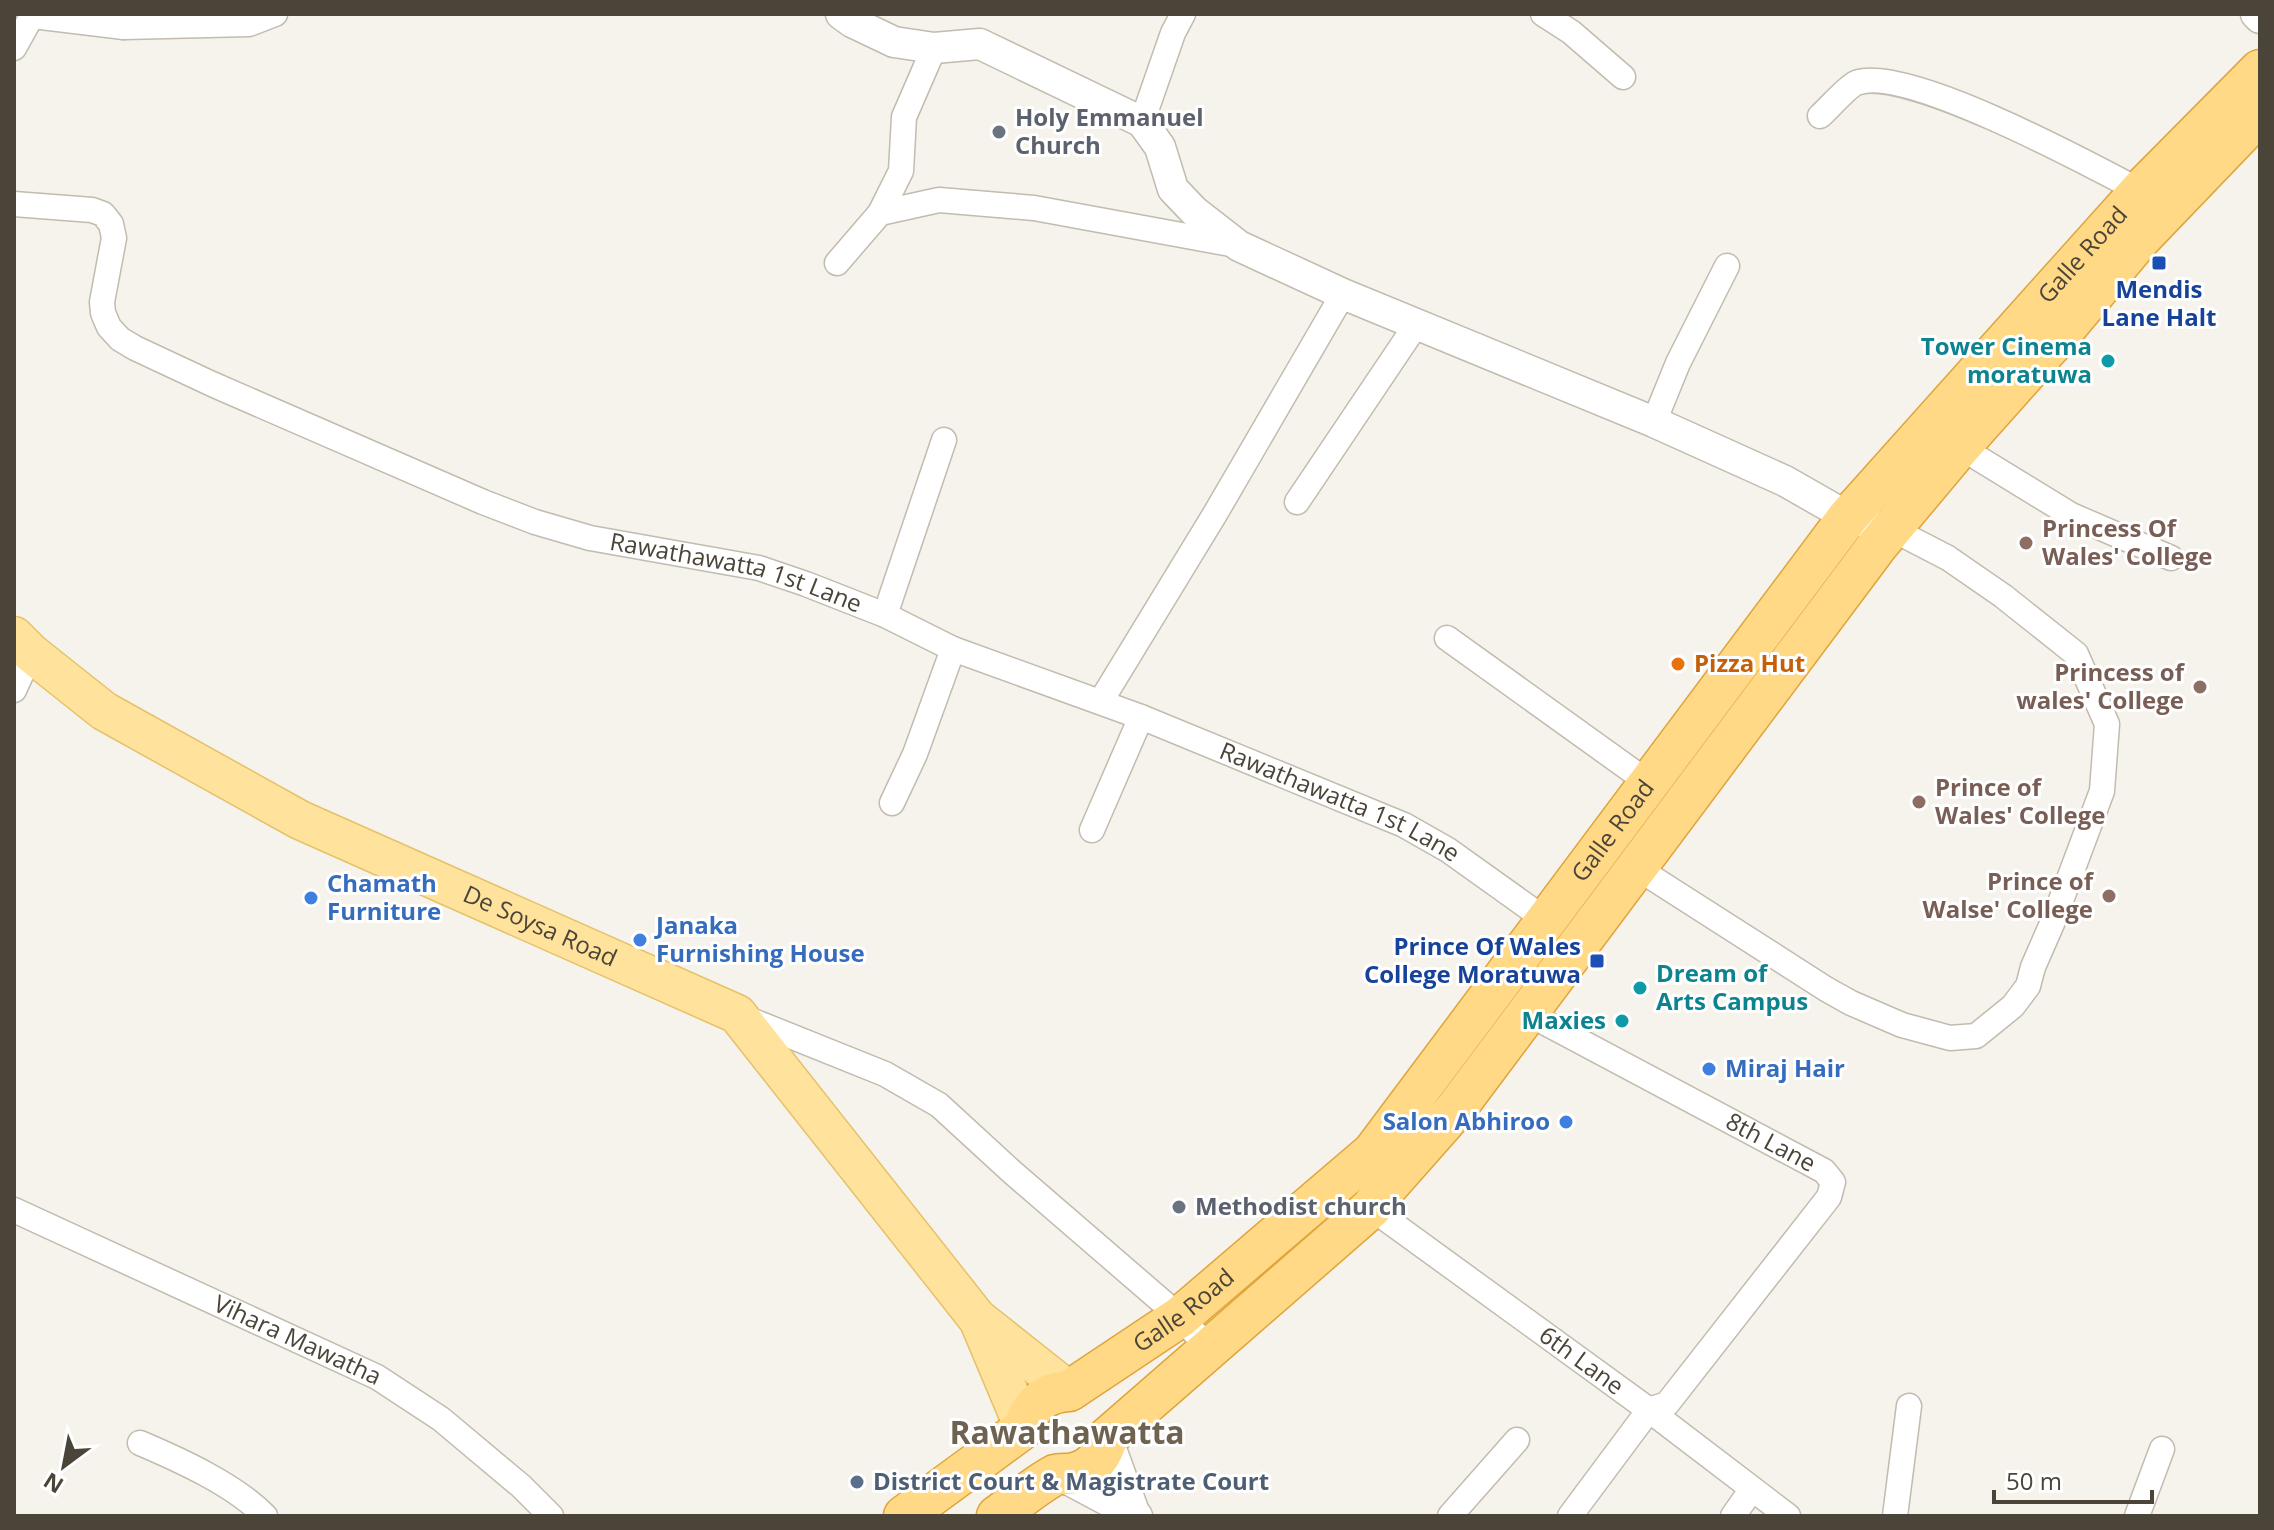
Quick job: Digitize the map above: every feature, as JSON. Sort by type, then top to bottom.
[{"type":"highway","name":"Galle Road","points":[[904,1516],[1024,1428],[1031,1409],[1038,1402],[1052,1394],[1069,1391],[1180,1317],[1373,1152],[1848,517],[2140,191],[2260,70]]},
{"type":"highway","name":"Galle Road","points":[[997,1516],[1058,1474],[1071,1474],[1094,1464],[1102,1455],[1107,1438],[1371,1208],[1455,1110],[1877,546],[2140,239],[2260,114]]},
{"type":"highway","points":[[1069,1391],[1086,1397],[1098,1407],[1105,1421],[1107,1438]]},
{"type":"highway","name":"De Soysa Road","points":[[1024,1428],[1025,1442],[1035,1461],[1058,1474]]},
{"type":"main road","name":"De Soysa Road","points":[[23,644],[104,711],[300,820],[737,1014],[977,1318],[1069,1391]]},
{"type":"main road","name":"De Soysa Road","points":[[977,1318],[1024,1428]]},
{"type":"street","points":[[14,48],[33,15],[249,24],[275,14]]},
{"type":"street","points":[[841,14],[894,42],[934,48],[980,44],[1142,122],[1160,147],[1173,189],[1194,211],[1239,246],[1416,325],[1654,422],[1785,481],[1848,517],[1892,529],[1948,558],[2003,596],[2076,654],[2107,724],[2102,791],[2028,986],[2013,1006],[1976,1036],[1950,1038],[1902,1025],[1851,1003],[1637,868]]},
{"type":"street","points":[[1142,122],[1173,33],[1183,14]]},
{"type":"street","points":[[1543,14],[1571,32],[1623,77]]},
{"type":"street","points":[[837,263],[880,213],[901,171],[904,117],[934,48]]},
{"type":"street","points":[[1820,116],[1854,84],[1876,80],[1923,91],[2042,139],[2140,191]]},
{"type":"street","points":[[880,213],[939,200],[1034,208],[1239,246]]},
{"type":"street","name":"Rawathawatta 1st Lane","points":[[14,204],[92,210],[103,214],[111,224],[114,238],[102,302],[109,327],[120,339],[135,348],[212,384],[535,522],[605,541],[759,568],[885,615],[953,649],[1141,717],[1404,825],[1448,850],[1546,920]]},
{"type":"street","points":[[1654,422],[1678,363],[1727,266]]},
{"type":"street","points":[[1101,701],[1215,514],[1343,294]]},
{"type":"street","points":[[1297,502],[1416,325]]},
{"type":"street","points":[[885,615],[944,440]]},
{"type":"street","points":[[1960,447],[2071,515],[2171,558]]},
{"type":"street","points":[[1447,638],[1649,783]]},
{"type":"street","points":[[14,690],[23,644]]},
{"type":"street","points":[[892,803],[915,754],[953,649]]},
{"type":"street","points":[[1092,830],[1141,717]]},
{"type":"street","name":"8th Lane","points":[[1527,1013],[1824,1171],[1833,1182],[1829,1197],[1667,1404],[1649,1410]]},
{"type":"street","points":[[737,1014],[885,1074],[939,1105],[1180,1317],[1210,1349]]},
{"type":"street","name":"6th Lane","points":[[1371,1208],[1649,1410],[1788,1516]]},
{"type":"street","name":"Vihara Mawatha","points":[[14,1210],[377,1377],[441,1419],[521,1486],[551,1516]]},
{"type":"street","points":[[1895,1516],[1909,1406]]},
{"type":"street","points":[[1570,1516],[1649,1410]]},
{"type":"street","points":[[1107,1438],[1136,1515]]},
{"type":"street","points":[[1450,1516],[1517,1440]]},
{"type":"street","points":[[140,1443],[178,1459],[252,1502],[265,1516]]},
{"type":"street","points":[[2137,1516],[2162,1449]]},
{"type":"street","points":[[1058,1474],[1136,1515]]},
{"type":"street","points":[[1733,1516],[1752,1489]]},
{"type":"place","name":"Holy Emmanuel Church","points":[[999,132]]},
{"type":"place","name":"Mendis Lane Halt","points":[[2159,263]]},
{"type":"place","name":"Tower Cinema moratuwa","points":[[2108,361]]},
{"type":"place","name":"Princess Of Wales' College","points":[[2026,543]]},
{"type":"place","name":"Pizza Hut","points":[[1678,664]]},
{"type":"place","name":"Princess of wales' College","points":[[2200,687]]},
{"type":"place","name":"Prince of Wales' College","points":[[1919,802]]},
{"type":"place","name":"Prince of Walse' College","points":[[2109,896]]},
{"type":"place","name":"Chamath Furniture","points":[[311,898]]},
{"type":"place","name":"Janaka Furnishing House","points":[[640,940]]},
{"type":"place","name":"Prince Of Wales College Moratuwa","points":[[1597,961]]},
{"type":"place","name":"Dream of Arts Campus","points":[[1640,988]]},
{"type":"place","name":"Maxies","points":[[1622,1021]]},
{"type":"place","name":"Miraj Hair","points":[[1709,1069]]},
{"type":"place","name":"Salon Abhiroo","points":[[1566,1122]]},
{"type":"place","name":"Methodist church","points":[[1179,1207]]},
{"type":"place","name":"District Court & Magistrate Court","points":[[857,1482]]},
{"type":"district","name":"Rawathawatta","points":[[1067,1433]]}]
